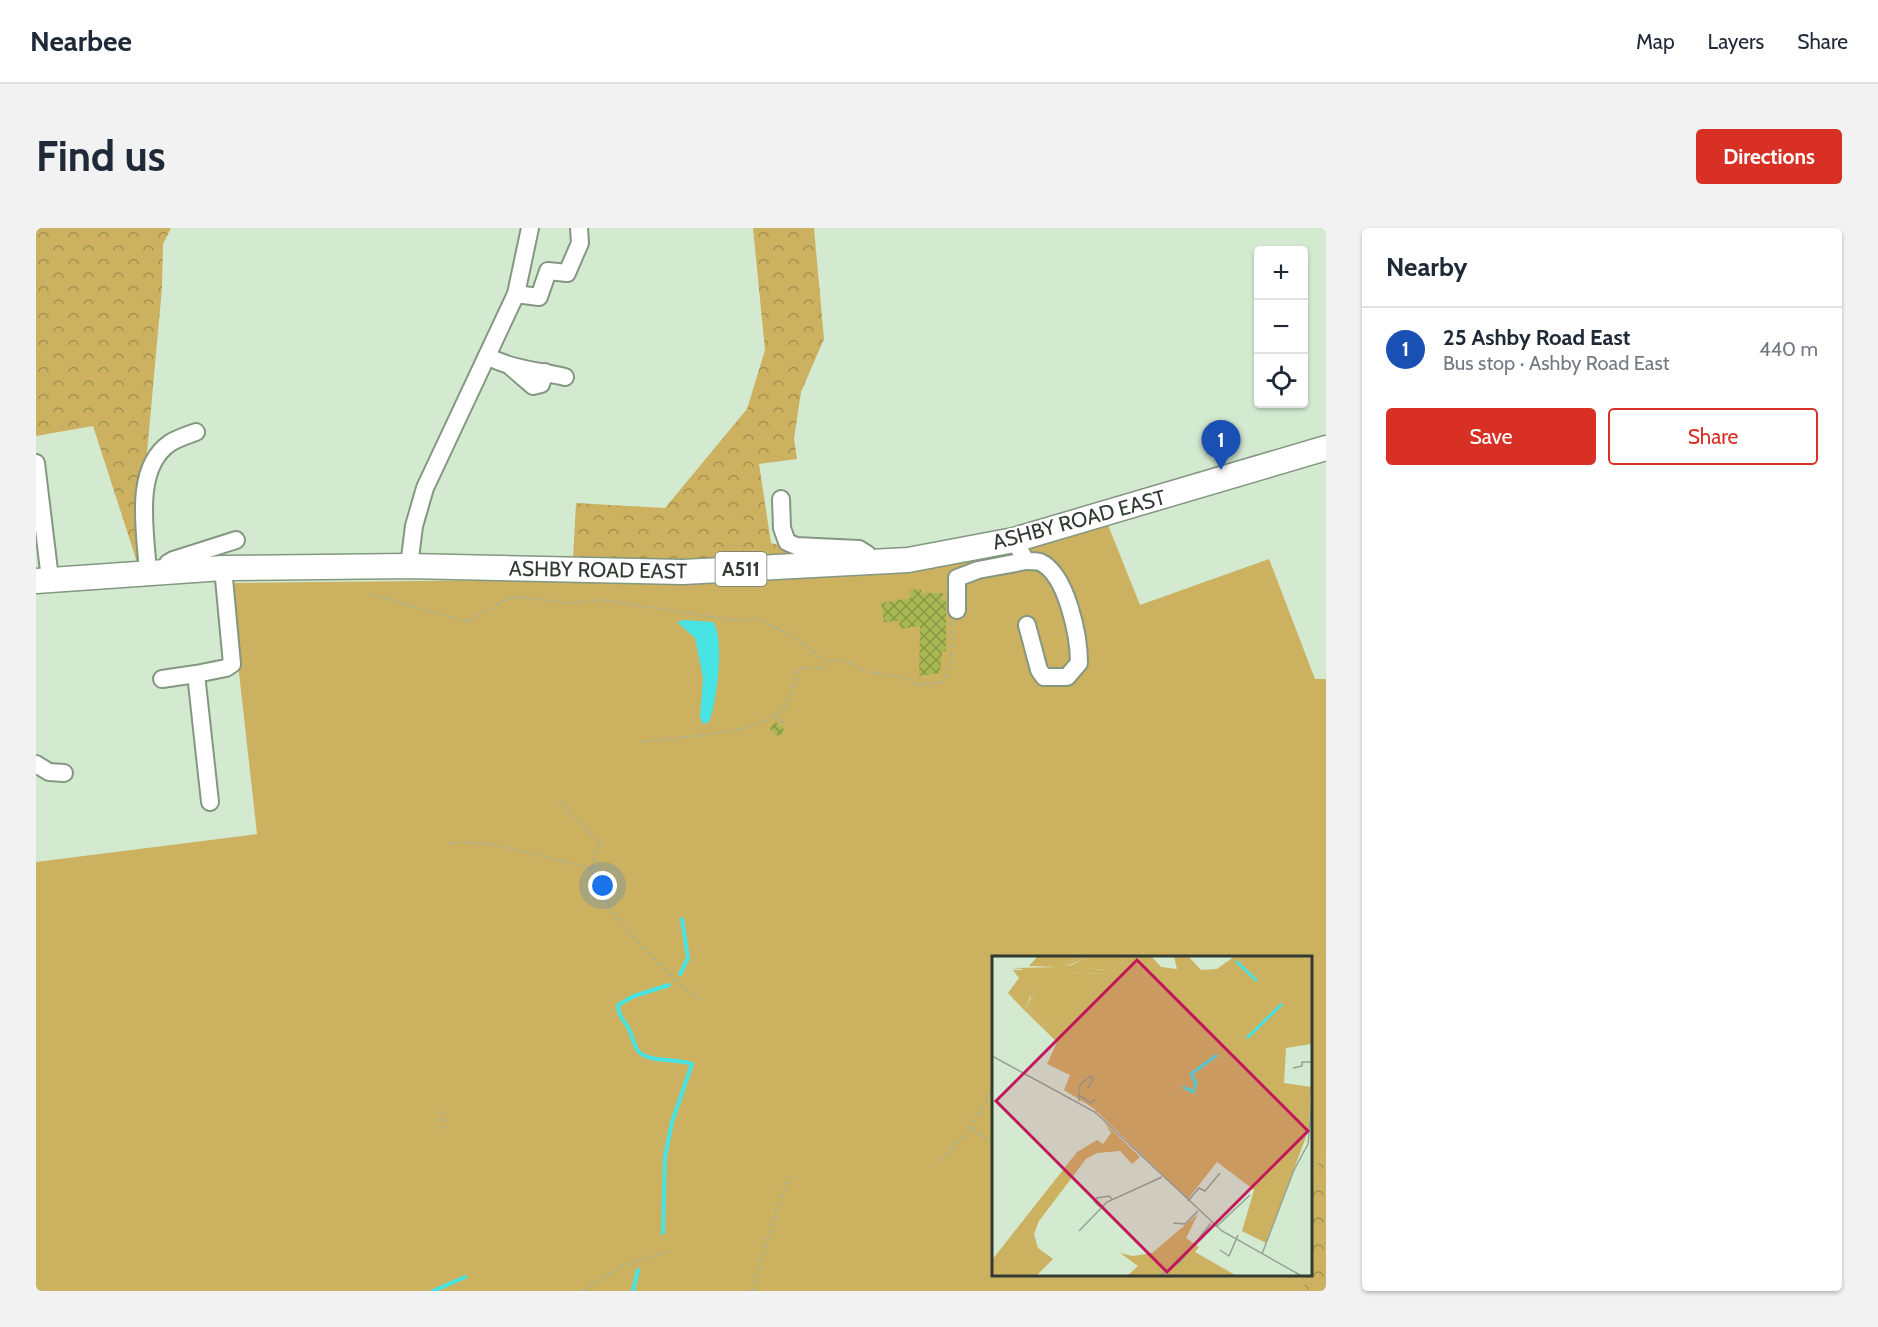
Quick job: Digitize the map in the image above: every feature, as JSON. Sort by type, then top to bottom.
[{"type":"highway","name":"ASHBY ROAD EAST","points":[[43,580],[223,568],[409,566],[683,572],[908,560],[1014,540],[1326,448]]},
{"type":"street","points":[[409,566],[414,526],[425,489],[516,294],[530,228]]},
{"type":"street","points":[[516,294],[539,297],[548,271],[567,273],[580,243],[579,228]]},
{"type":"street","points":[[487,356],[511,367],[565,377]]},
{"type":"street","points":[[196,432],[169,444],[160,453],[148,476],[145,510],[151,572],[173,560],[236,540]]},
{"type":"street","points":[[36,463],[43,580]]},
{"type":"street","points":[[781,499],[782,528],[787,542],[796,546],[860,549],[867,554],[867,563]]},
{"type":"street","points":[[1014,540],[1026,561]]},
{"type":"street","points":[[954,614],[957,578],[978,570],[1026,561],[1039,562],[1053,572],[1066,595],[1079,649],[1079,663],[1067,677],[1051,679],[1044,677],[1039,670],[1027,625]]},
{"type":"street","points":[[162,679],[226,668],[232,664],[223,568]]},
{"type":"street","points":[[196,674],[210,802]]},
{"type":"street","points":[[36,764],[49,772],[64,773]]},
{"type":"path","points":[[370,594],[468,622],[505,600],[520,597],[568,603],[603,600],[733,620],[757,619],[788,633],[828,661],[841,660],[869,672],[906,678],[916,685],[942,682],[948,674],[954,614]]},
{"type":"path","points":[[640,742],[738,730],[769,720],[784,707],[799,668],[824,668],[828,661]]},
{"type":"path","points":[[775,717],[788,726]]},
{"type":"path","points":[[559,801],[600,843],[592,872]]},
{"type":"path","points":[[448,843],[466,841],[492,845],[585,866],[592,872],[599,890],[647,952],[673,979],[699,1000]]},
{"type":"path","points":[[942,1161],[970,1128],[992,1092]]},
{"type":"path","points":[[442,1111],[443,1129]]},
{"type":"path","points":[[970,1128],[992,1142]]},
{"type":"path","points":[[752,1291],[776,1210],[790,1176]]},
{"type":"path","points":[[584,1291],[598,1278],[621,1265],[670,1251]]},
{"type":"green space","points":[[36,228],[171,228],[163,244],[162,288],[137,562],[93,426],[36,436]]},
{"type":"green space","points":[[753,228],[814,228],[824,339],[801,392],[794,439],[797,459],[759,464],[771,543],[830,559],[702,563],[573,559],[576,503],[665,508],[747,409],[765,350]]},
{"type":"green space","points":[[1108,525],[1140,605],[1269,559],[1315,679],[1326,679],[1326,1154],[1311,1174],[1311,956],[992,956],[992,1276],[1297,1276],[1308,1291],[36,1291],[36,862],[257,834],[229,583],[860,576],[924,568],[1046,542]]},
{"type":"green space","points":[[1326,1154],[1326,1291],[1308,1291],[1297,1276],[1311,1276],[1311,1174]]},
{"type":"water","points":[[684,620],[713,622],[717,630],[719,655],[717,686],[709,722],[703,724],[700,717],[703,678],[695,638],[677,622]]},
{"type":"building","points":[[921,589],[922,593],[943,593],[942,599],[946,600],[946,651],[942,652],[940,673],[919,676],[920,626],[900,629],[899,621],[884,622],[881,603],[910,598],[910,590]]},
{"type":"building","points":[[776,722],[785,730],[779,737],[769,728]]},
{"type":"waterway","points":[[680,974],[688,958],[682,919]]},
{"type":"waterway","points":[[663,1233],[665,1157],[672,1122],[692,1064],[643,1055],[638,1051],[620,1015],[618,1005],[634,996],[669,985]]},
{"type":"waterway","points":[[633,1291],[638,1270]]},
{"type":"waterway","points":[[433,1291],[465,1277]]},
{"type":"place","name":"25 Ashby Road East","points":[[1221,470]]}]
